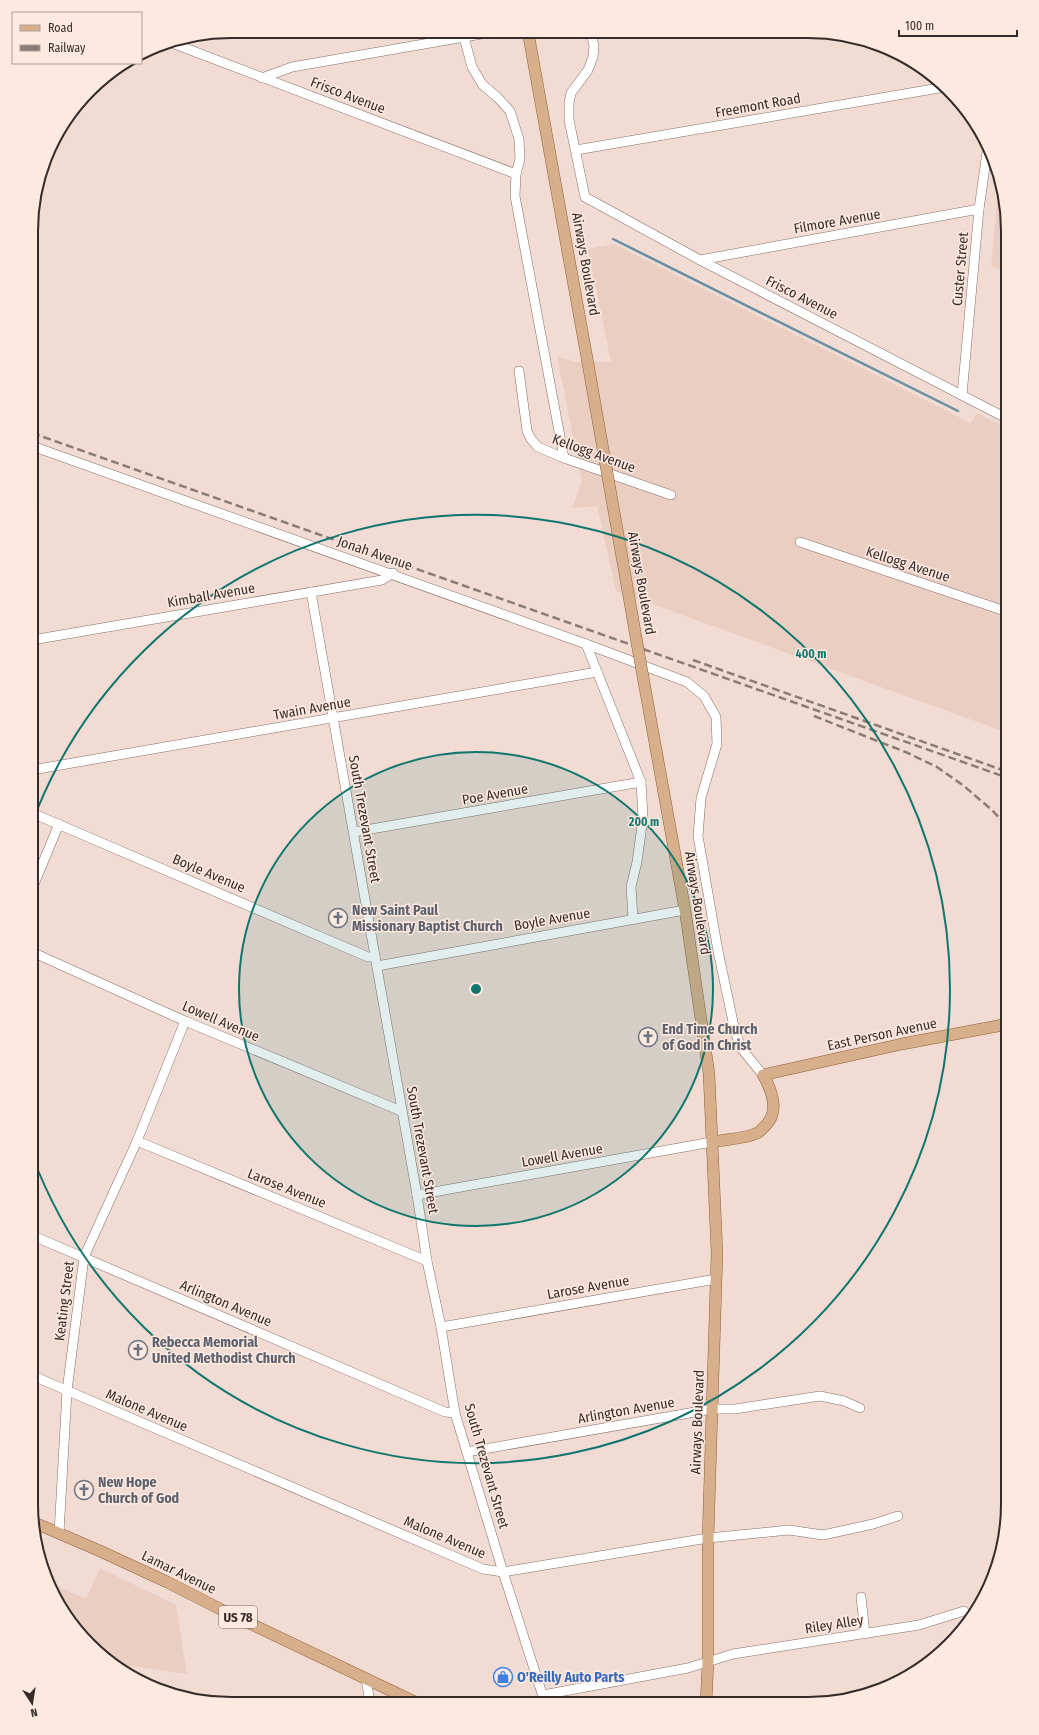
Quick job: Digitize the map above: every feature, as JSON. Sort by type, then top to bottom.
[{"type":"main road","name":"Airways Boulevard","points":[[529,38],[685,910],[709,1074],[717,1253],[708,1538],[708,1662],[706,1697]]},
{"type":"main road","name":"East Person Avenue","points":[[763,1075],[902,1044],[1001,1025]]},
{"type":"main road","name":"Airways Boulevard","points":[[712,1142],[757,1134],[768,1123],[773,1114],[773,1105],[770,1088],[763,1075]]},
{"type":"main road","name":"Lamar Avenue","points":[[39,1525],[167,1582],[404,1697]]},
{"type":"street","points":[[262,78],[292,67],[458,38]]},
{"type":"street","points":[[464,38],[472,67],[482,84],[510,111],[519,139],[520,159],[516,174],[515,196],[564,458]]},
{"type":"street","name":"Airways Boulevard","points":[[585,197],[569,120],[568,103],[571,93],[588,70],[593,58],[594,46],[592,38]]},
{"type":"street","name":"Frisco Avenue","points":[[179,46],[516,174]]},
{"type":"street","name":"Freemont Road","points":[[576,150],[938,88]]},
{"type":"street","name":"Custer Street","points":[[962,395],[979,209],[986,158]]},
{"type":"street","name":"Frisco Avenue","points":[[585,197],[700,260],[1001,415]]},
{"type":"street","name":"Filmore Avenue","points":[[700,260],[979,209]]},
{"type":"street","name":"Kellogg Avenue","points":[[519,371],[527,431],[530,439],[538,447],[564,458],[671,495]]},
{"type":"street","name":"Jonah Avenue","points":[[38,448],[393,573],[586,644],[687,682],[704,696]]},
{"type":"street","name":"Kellogg Avenue","points":[[800,542],[1001,610]]},
{"type":"street","name":"Kimball Avenue","points":[[38,639],[382,580],[393,573]]},
{"type":"street","name":"South Trezevant Street","points":[[311,592],[417,1195],[427,1261],[455,1413],[503,1572],[543,1697]]},
{"type":"street","points":[[586,644],[641,782],[643,818],[637,862],[631,887],[633,919]]},
{"type":"street","name":"Twain Avenue","points":[[38,769],[597,672]]},
{"type":"street","name":"Airways Boulevard","points":[[704,696],[716,717],[717,744],[701,798],[698,836],[718,951],[735,1031],[741,1048],[763,1075]]},
{"type":"street","name":"Poe Avenue","points":[[354,832],[641,782]]},
{"type":"street","name":"Boyle Avenue","points":[[38,815],[368,957],[376,962],[685,910]]},
{"type":"street","points":[[38,875],[60,824]]},
{"type":"street","name":"Lowell Avenue","points":[[38,955],[185,1021],[401,1110]]},
{"type":"street","name":"Keating Street","points":[[59,1533],[67,1391],[84,1257],[137,1141],[185,1021]]},
{"type":"street","name":"Larose Avenue","points":[[137,1141],[427,1261]]},
{"type":"street","name":"Lowell Avenue","points":[[417,1195],[712,1142]]},
{"type":"street","name":"Arlington Avenue","points":[[38,1238],[445,1412],[455,1413]]},
{"type":"street","name":"Larose Avenue","points":[[440,1327],[716,1280]]},
{"type":"street","name":"Malone Avenue","points":[[38,1378],[483,1569],[503,1572],[708,1538],[789,1530],[823,1535],[873,1524],[898,1516]]},
{"type":"street","name":"Arlington Avenue","points":[[468,1452],[712,1409],[735,1409],[820,1396],[844,1401],[860,1408]]},
{"type":"street","points":[[861,1597],[865,1634]]},
{"type":"street","name":"Riley Alley","points":[[553,1697],[688,1668],[733,1654],[919,1625],[964,1611]]},
{"type":"street","points":[[366,1679],[369,1697]]},
{"type":"shaded area","points":[[998,197],[1001,218],[1001,271],[991,266]]},
{"type":"shaded area","points":[[614,244],[971,423],[977,413],[1001,425],[1001,730],[616,591],[597,506],[572,508],[582,482],[557,356],[575,362],[611,362],[588,249]]},
{"type":"shaded area","points":[[100,1568],[176,1605],[187,1674],[124,1665],[94,1641],[70,1611],[56,1586],[86,1599]]},
{"type":"waterway","points":[[613,239],[958,411]]},
{"type":"railway","points":[[38,435],[1001,776]]},
{"type":"railway","points":[[693,660],[1001,770]]},
{"type":"railway","points":[[814,716],[908,753],[937,767],[964,786],[993,811],[1001,820]]},
{"type":"place","name":"New Saint Paul Missionary Baptist Church","points":[[338,918]]},
{"type":"place","name":"End Time Church of God in Christ","points":[[648,1037]]},
{"type":"place","name":"Rebecca Memorial United Methodist Church","points":[[138,1350]]},
{"type":"place","name":"New Hope Church of God","points":[[84,1490]]},
{"type":"place","name":"O'Reilly Auto Parts","points":[[503,1677]]}]
